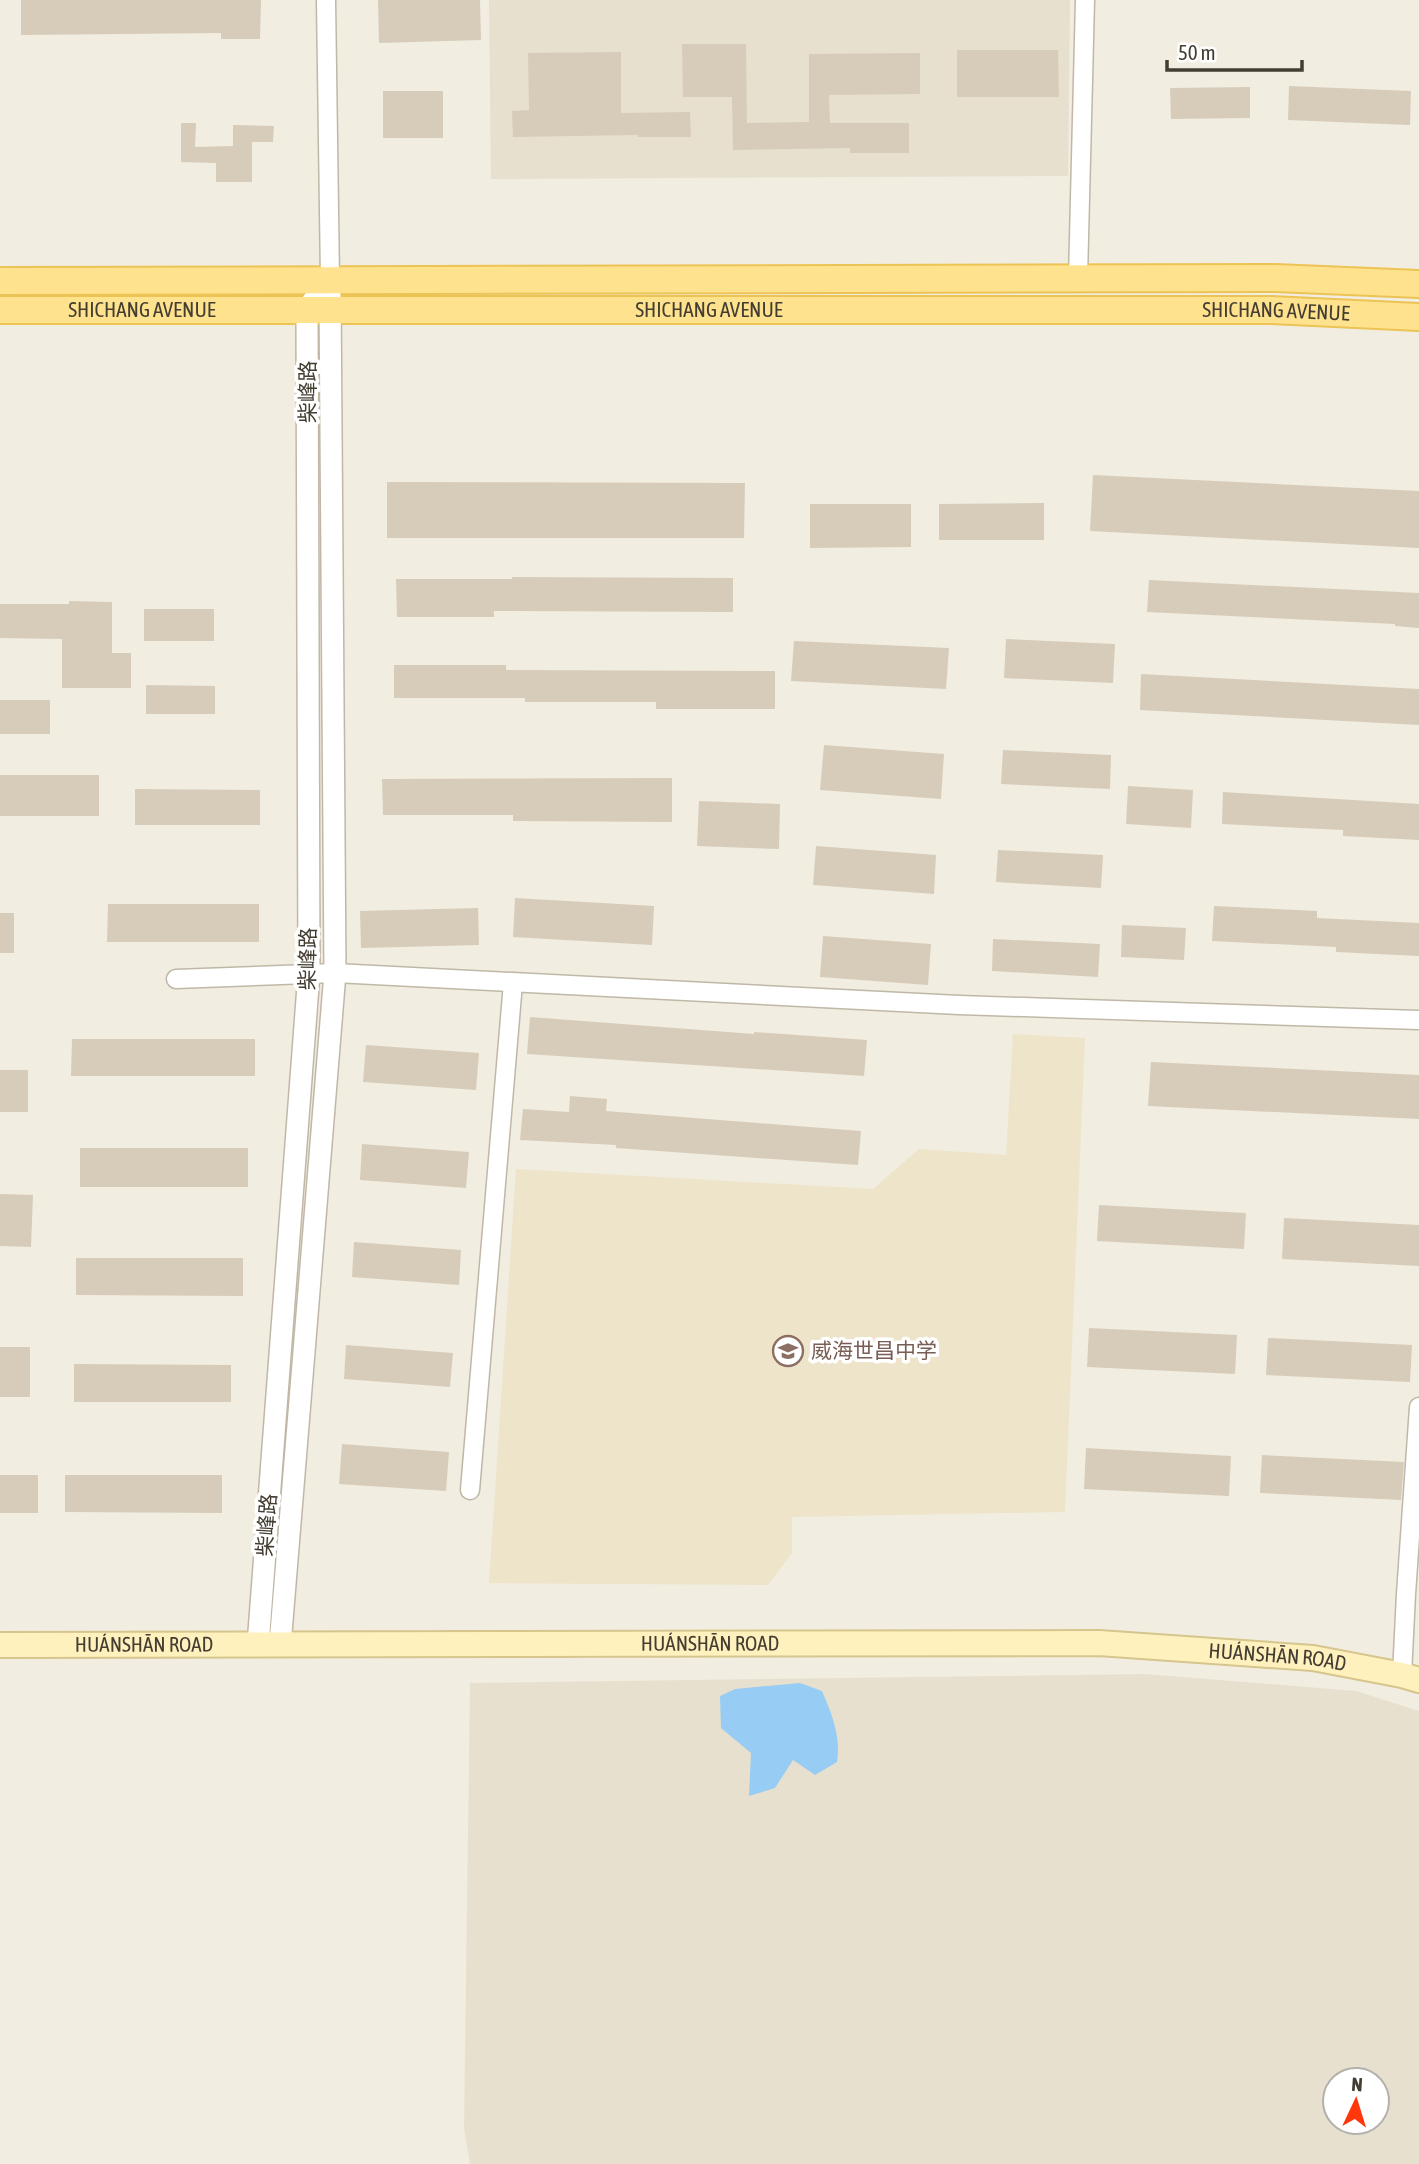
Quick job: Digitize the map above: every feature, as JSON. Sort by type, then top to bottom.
[{"type":"main road","name":"SHICHANG AVENUE","points":[[0,281],[1275,278],[1419,284]]},
{"type":"main road","name":"SHICHANG AVENUE","points":[[0,310],[1258,310],[1419,317]]},
{"type":"main road","name":"HUÁNSHĀN ROAD","points":[[0,1646],[1099,1643],[1313,1658],[1411,1677]]},
{"type":"street","points":[[319,309],[330,279],[326,0]]},
{"type":"street","points":[[1078,278],[1085,0]]},
{"type":"street","name":"柴峰路","points":[[269,1645],[309,973],[319,309]]},
{"type":"street","name":"柴峰路","points":[[269,1645],[335,973],[319,309]]},
{"type":"street","points":[[176,979],[335,973],[959,1005],[1419,1020]]},
{"type":"street","points":[[470,1490],[513,982]]},
{"type":"street","points":[[1411,1677],[1406,1594],[1419,1407]]},
{"type":"shaded area","points":[[489,0],[1070,0],[1068,176],[491,179]]},
{"type":"shaded area","name":"威海世昌中学","points":[[1013,1034],[1085,1038],[1065,1512],[792,1517],[792,1553],[768,1585],[489,1583],[516,1169],[873,1189],[919,1149],[1006,1155]]},
{"type":"shaded area","points":[[1145,1674],[1356,1691],[1419,1711],[1419,2164],[470,2164],[464,2128],[470,1683]]},
{"type":"water","points":[[800,1683],[822,1691],[837,1735],[837,1762],[815,1775],[793,1760],[775,1788],[749,1796],[751,1753],[721,1728],[720,1696],[735,1689]]},
{"type":"building","points":[[21,0],[261,0],[260,39],[221,39],[221,33],[21,35]]},
{"type":"building","points":[[378,0],[480,0],[481,40],[379,43]]},
{"type":"building","points":[[682,44],[746,44],[747,123],[809,122],[809,54],[920,53],[920,94],[829,95],[830,123],[909,123],[909,153],[850,153],[850,148],[733,150],[732,97],[683,97]]},
{"type":"building","points":[[957,50],[1058,50],[1059,97],[957,97]]},
{"type":"building","points":[[621,52],[621,113],[690,112],[691,137],[513,137],[512,111],[529,110],[528,53]]},
{"type":"building","points":[[1289,86],[1411,91],[1410,125],[1288,120]]},
{"type":"building","points":[[1250,87],[1250,118],[1171,119],[1170,88]]},
{"type":"building","points":[[383,91],[443,91],[443,138],[383,138]]},
{"type":"building","points":[[181,123],[196,123],[195,147],[233,146],[233,125],[274,126],[273,142],[252,142],[252,182],[216,182],[216,163],[181,162]]},
{"type":"building","points":[[1093,475],[1419,491],[1419,548],[1090,531]]},
{"type":"building","points":[[387,482],[745,483],[744,538],[387,538]]},
{"type":"building","points":[[1044,503],[1044,540],[939,540],[939,504]]},
{"type":"building","points":[[810,504],[911,504],[911,547],[810,548]]},
{"type":"building","points":[[733,578],[733,612],[494,611],[494,617],[397,617],[396,579]]},
{"type":"building","points":[[1149,580],[1419,593],[1419,628],[1395,624],[1147,612]]},
{"type":"building","points":[[69,601],[112,602],[112,653],[131,653],[131,688],[62,688],[62,639],[0,638],[0,604],[69,604]]},
{"type":"building","points":[[144,609],[214,609],[214,641],[144,641]]},
{"type":"building","points":[[1006,639],[1115,644],[1113,683],[1004,678]]},
{"type":"building","points":[[794,641],[949,648],[946,689],[791,681]]},
{"type":"building","points":[[394,665],[506,665],[506,670],[775,671],[775,709],[656,709],[656,702],[525,702],[525,698],[394,698]]},
{"type":"building","points":[[1141,674],[1419,689],[1419,725],[1140,710]]},
{"type":"building","points":[[146,685],[215,686],[215,714],[146,714]]},
{"type":"building","points":[[0,700],[50,700],[50,734],[0,734]]},
{"type":"building","points":[[824,745],[944,754],[941,799],[820,790]]},
{"type":"building","points":[[1003,750],[1111,755],[1110,789],[1001,784]]},
{"type":"building","points":[[0,775],[99,775],[99,816],[0,816]]},
{"type":"building","points":[[672,778],[672,822],[513,821],[513,815],[383,815],[382,779]]},
{"type":"building","points":[[1128,786],[1193,790],[1191,828],[1126,824]]},
{"type":"building","points":[[135,789],[260,790],[260,825],[135,825]]},
{"type":"building","points":[[1223,792],[1419,804],[1419,840],[1343,836],[1343,830],[1222,824]]},
{"type":"building","points":[[699,801],[780,804],[779,849],[697,846]]},
{"type":"building","points":[[816,846],[936,855],[934,894],[813,885]]},
{"type":"building","points":[[998,850],[1103,855],[1101,888],[996,882]]},
{"type":"building","points":[[515,898],[654,906],[652,945],[513,937]]},
{"type":"building","points":[[108,904],[259,904],[259,942],[107,942]]},
{"type":"building","points":[[1214,906],[1317,911],[1317,918],[1419,923],[1419,956],[1336,952],[1336,947],[1212,941]]},
{"type":"building","points":[[478,908],[479,945],[361,948],[360,911]]},
{"type":"building","points":[[0,913],[14,913],[14,953],[0,953]]},
{"type":"building","points":[[1122,925],[1186,928],[1184,960],[1121,957]]},
{"type":"building","points":[[823,936],[931,944],[928,985],[820,977]]},
{"type":"building","points":[[993,939],[1100,944],[1098,977],[992,971]]},
{"type":"building","points":[[530,1017],[867,1040],[864,1076],[527,1054]]},
{"type":"building","points":[[72,1039],[255,1039],[255,1076],[71,1076]]},
{"type":"building","points":[[366,1045],[479,1053],[476,1090],[363,1082]]},
{"type":"building","points":[[1151,1062],[1419,1075],[1419,1119],[1148,1106]]},
{"type":"building","points":[[0,1070],[28,1070],[28,1112],[0,1112]]},
{"type":"building","points":[[570,1096],[607,1099],[606,1111],[861,1131],[858,1165],[520,1140],[523,1109],[569,1112]]},
{"type":"building","points":[[362,1144],[469,1152],[466,1188],[360,1180]]},
{"type":"building","points":[[80,1148],[248,1148],[248,1187],[80,1187]]},
{"type":"building","points":[[0,1194],[33,1195],[31,1247],[0,1246]]},
{"type":"building","points":[[1099,1205],[1246,1213],[1244,1249],[1097,1241]]},
{"type":"building","points":[[1284,1218],[1419,1225],[1419,1266],[1282,1259]]},
{"type":"building","points":[[354,1242],[461,1250],[459,1285],[352,1277]]},
{"type":"building","points":[[76,1258],[243,1258],[243,1296],[76,1295]]},
{"type":"building","points":[[1089,1328],[1237,1335],[1235,1374],[1087,1367]]},
{"type":"building","points":[[1268,1338],[1412,1345],[1410,1382],[1266,1375]]},
{"type":"building","points":[[346,1345],[453,1353],[450,1387],[344,1379]]},
{"type":"building","points":[[0,1347],[30,1347],[30,1397],[0,1397]]},
{"type":"building","points":[[74,1364],[231,1365],[231,1402],[74,1402]]},
{"type":"building","points":[[342,1444],[449,1452],[446,1491],[339,1484]]},
{"type":"building","points":[[1086,1448],[1231,1456],[1229,1496],[1084,1489]]},
{"type":"building","points":[[1262,1455],[1404,1462],[1401,1500],[1260,1493]]},
{"type":"building","points":[[0,1475],[38,1475],[38,1513],[0,1513]]},
{"type":"building","points":[[65,1475],[222,1475],[222,1513],[65,1512]]},
{"type":"place","name":"威海世昌中学","points":[[788,1351]]}]
